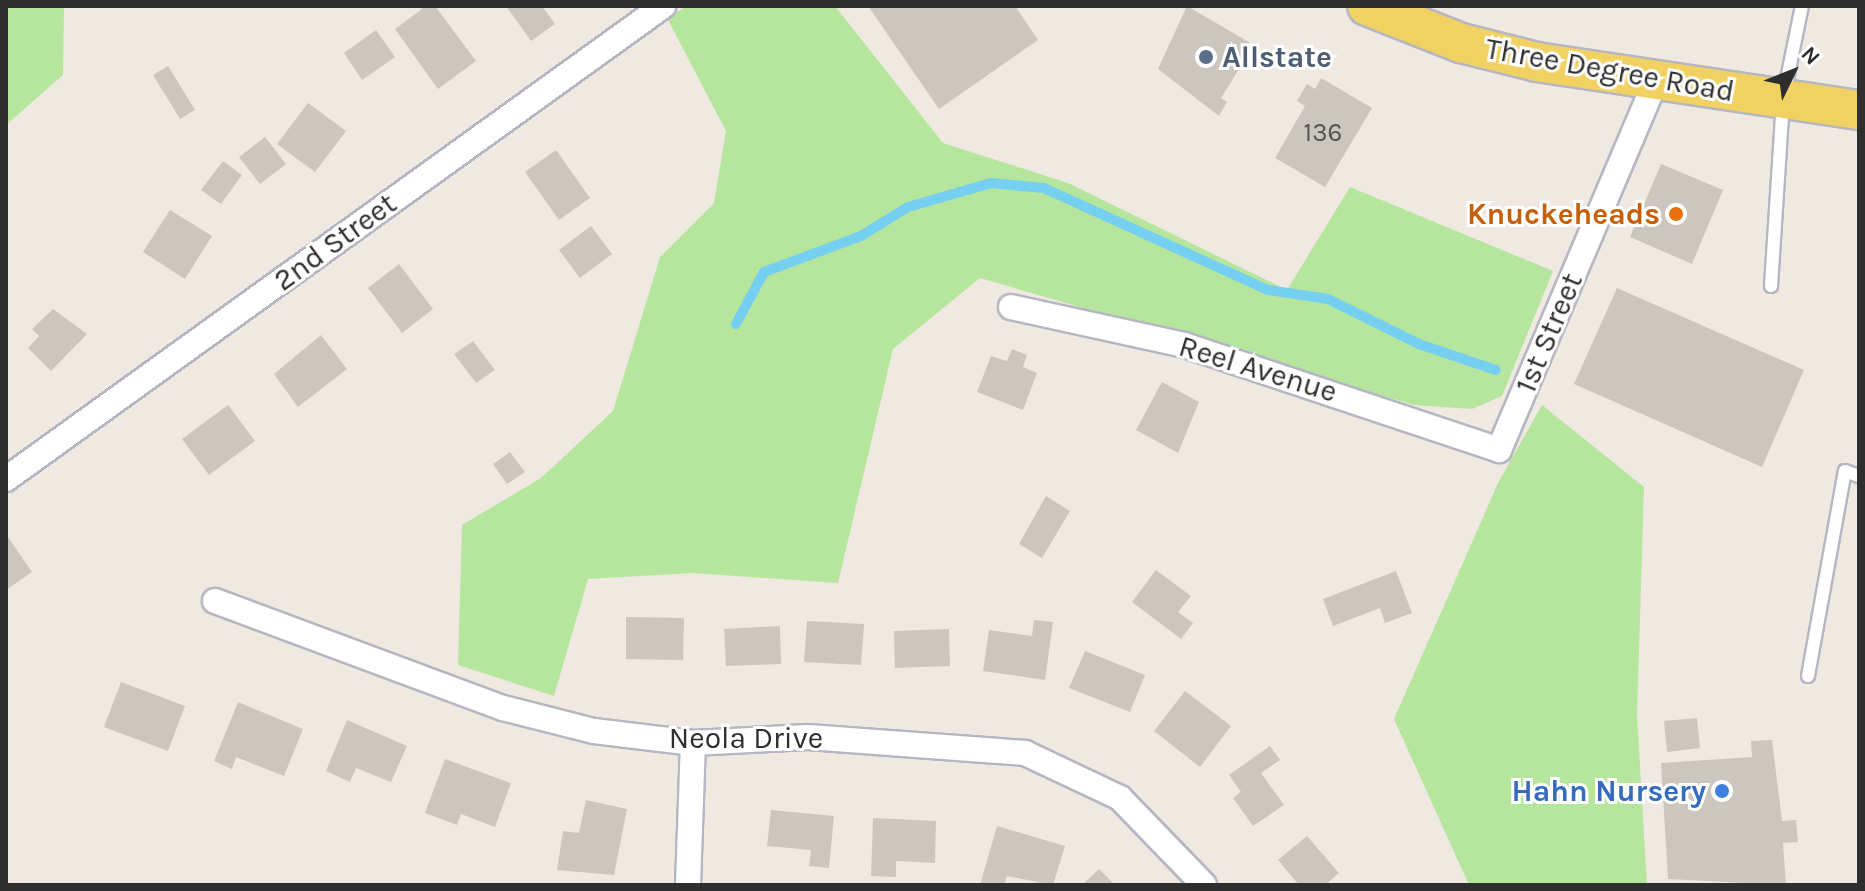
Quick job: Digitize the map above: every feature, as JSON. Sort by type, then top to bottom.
[{"type":"main road","name":"Three Degree Road","points":[[1367,6],[1461,43],[1655,83],[1859,110]]},
{"type":"street","name":"2nd Street","points":[[6,479],[663,6]]},
{"type":"street","name":"1st Street","points":[[1499,450],[1655,83]]},
{"type":"street","name":"Reel Avenue","points":[[1011,307],[1184,345],[1499,450]]},
{"type":"street","name":"Neola Drive","points":[[215,601],[547,721],[693,743],[808,737],[1025,753],[1120,798],[1204,885]]},
{"type":"street","points":[[688,885],[693,743]]},
{"type":"lane","points":[[1771,286],[1783,99],[1802,6]]},
{"type":"lane","points":[[1808,676],[1845,471],[1859,476]]},
{"type":"green space","points":[[6,6],[64,6],[63,75],[6,125]]},
{"type":"green space","points":[[687,6],[835,6],[943,143],[1068,183],[1287,290],[1350,187],[1553,271],[1502,396],[1472,409],[1414,405],[980,278],[893,349],[838,583],[692,573],[588,579],[554,696],[458,665],[462,525],[541,478],[613,411],[660,257],[714,203],[726,131],[667,18]]},
{"type":"green space","points":[[1542,405],[1644,487],[1637,715],[1647,885],[1469,885],[1394,719],[1499,481]]},
{"type":"building","points":[[426,6],[435,6],[476,61],[438,89],[395,29]]},
{"type":"building","points":[[506,6],[542,6],[555,24],[531,41]]},
{"type":"building","points":[[868,6],[1015,6],[1038,40],[939,109]]},
{"type":"building","points":[[1187,6],[1254,45],[1221,98],[1227,102],[1219,116],[1158,69]]},
{"type":"building","points":[[376,30],[395,57],[362,80],[344,53]]},
{"type":"building","points":[[168,66],[195,110],[180,119],[153,75]]},
{"type":"building","points":[[1321,78],[1372,108],[1325,187],[1275,158],[1305,106],[1297,101],[1307,84],[1315,89]]},
{"type":"building","points":[[308,103],[346,131],[315,172],[277,144]]},
{"type":"building","points":[[265,137],[286,164],[260,184],[239,157]]},
{"type":"building","points":[[556,150],[590,198],[559,220],[525,172]]},
{"type":"building","points":[[223,161],[242,175],[221,204],[201,190]]},
{"type":"building","name":"Knuckeheads","points":[[1661,164],[1723,190],[1692,264],[1630,237]]},
{"type":"building","points":[[170,210],[212,236],[185,279],[143,252]]},
{"type":"building","points":[[591,226],[612,254],[580,278],[559,250]]},
{"type":"building","points":[[399,264],[433,309],[402,333],[368,288]]},
{"type":"building","points":[[1617,288],[1804,370],[1762,467],[1574,384]]},
{"type":"building","points":[[53,309],[87,334],[51,371],[28,348],[39,336],[32,329]]},
{"type":"building","points":[[321,335],[347,369],[298,407],[274,374]]},
{"type":"building","points":[[473,341],[495,370],[476,383],[454,354]]},
{"type":"building","points":[[1012,349],[1027,355],[1023,367],[1037,373],[1023,410],[977,392],[991,356],[1007,361]]},
{"type":"building","points":[[1162,382],[1199,402],[1178,453],[1136,430]]},
{"type":"building","points":[[228,405],[255,441],[209,475],[182,439]]},
{"type":"building","points":[[510,452],[525,472],[507,484],[493,464]]},
{"type":"building","points":[[1046,496],[1070,511],[1042,558],[1019,544]]},
{"type":"building","points":[[8,537],[32,572],[6,590],[6,539]]},
{"type":"building","points":[[1156,570],[1191,596],[1178,612],[1193,623],[1181,639],[1132,602]]},
{"type":"building","points":[[1396,571],[1412,613],[1385,623],[1380,608],[1333,626],[1323,599]]},
{"type":"building","points":[[626,617],[684,618],[683,660],[626,659]]},
{"type":"building","points":[[1034,620],[1053,622],[1045,680],[983,671],[989,630],[1032,636]]},
{"type":"building","points":[[807,621],[864,624],[861,665],[804,662]]},
{"type":"building","points":[[780,626],[781,664],[726,666],[724,629]]},
{"type":"building","points":[[949,629],[950,666],[895,668],[894,631]]},
{"type":"building","points":[[1085,651],[1145,675],[1130,712],[1069,688]]},
{"type":"building","points":[[121,682],[185,706],[168,751],[104,727]]},
{"type":"building","points":[[1185,691],[1231,726],[1200,767],[1154,731]]},
{"type":"building","points":[[238,702],[303,729],[284,776],[236,757],[232,769],[214,761]]},
{"type":"building","points":[[1697,718],[1700,748],[1667,752],[1664,721]]},
{"type":"building","points":[[347,720],[407,746],[391,782],[356,768],[350,782],[326,771]]},
{"type":"building","name":"Hahn Nursery","points":[[1772,740],[1782,821],[1796,820],[1798,842],[1783,843],[1786,885],[1668,879],[1661,763],[1752,757],[1751,741]]},
{"type":"building","points":[[1270,746],[1280,760],[1261,773],[1284,805],[1253,826],[1233,798],[1241,792],[1229,775]]},
{"type":"building","points":[[445,759],[511,783],[495,827],[461,814],[457,825],[425,813]]},
{"type":"building","points":[[586,800],[627,809],[614,875],[557,870],[563,831],[579,833]]},
{"type":"building","points":[[771,810],[834,816],[829,868],[809,866],[811,850],[767,846]]},
{"type":"building","points":[[873,818],[936,821],[935,863],[896,861],[896,877],[871,876]]},
{"type":"building","points":[[997,826],[1065,846],[1053,885],[1007,876],[1004,885],[980,885]]},
{"type":"building","points":[[1307,836],[1339,873],[1325,885],[1299,885],[1278,860]]},
{"type":"building","points":[[1099,869],[1115,885],[1082,885]]},
{"type":"waterway","points":[[736,324],[764,272],[861,236],[908,207],[991,183],[1044,188],[1268,290],[1328,299],[1419,344],[1496,370]]},
{"type":"place","name":"Allstate","points":[[1206,57]]},
{"type":"place","name":"Knuckeheads","points":[[1676,214]]},
{"type":"place","name":"Hahn Nursery","points":[[1722,791]]}]
